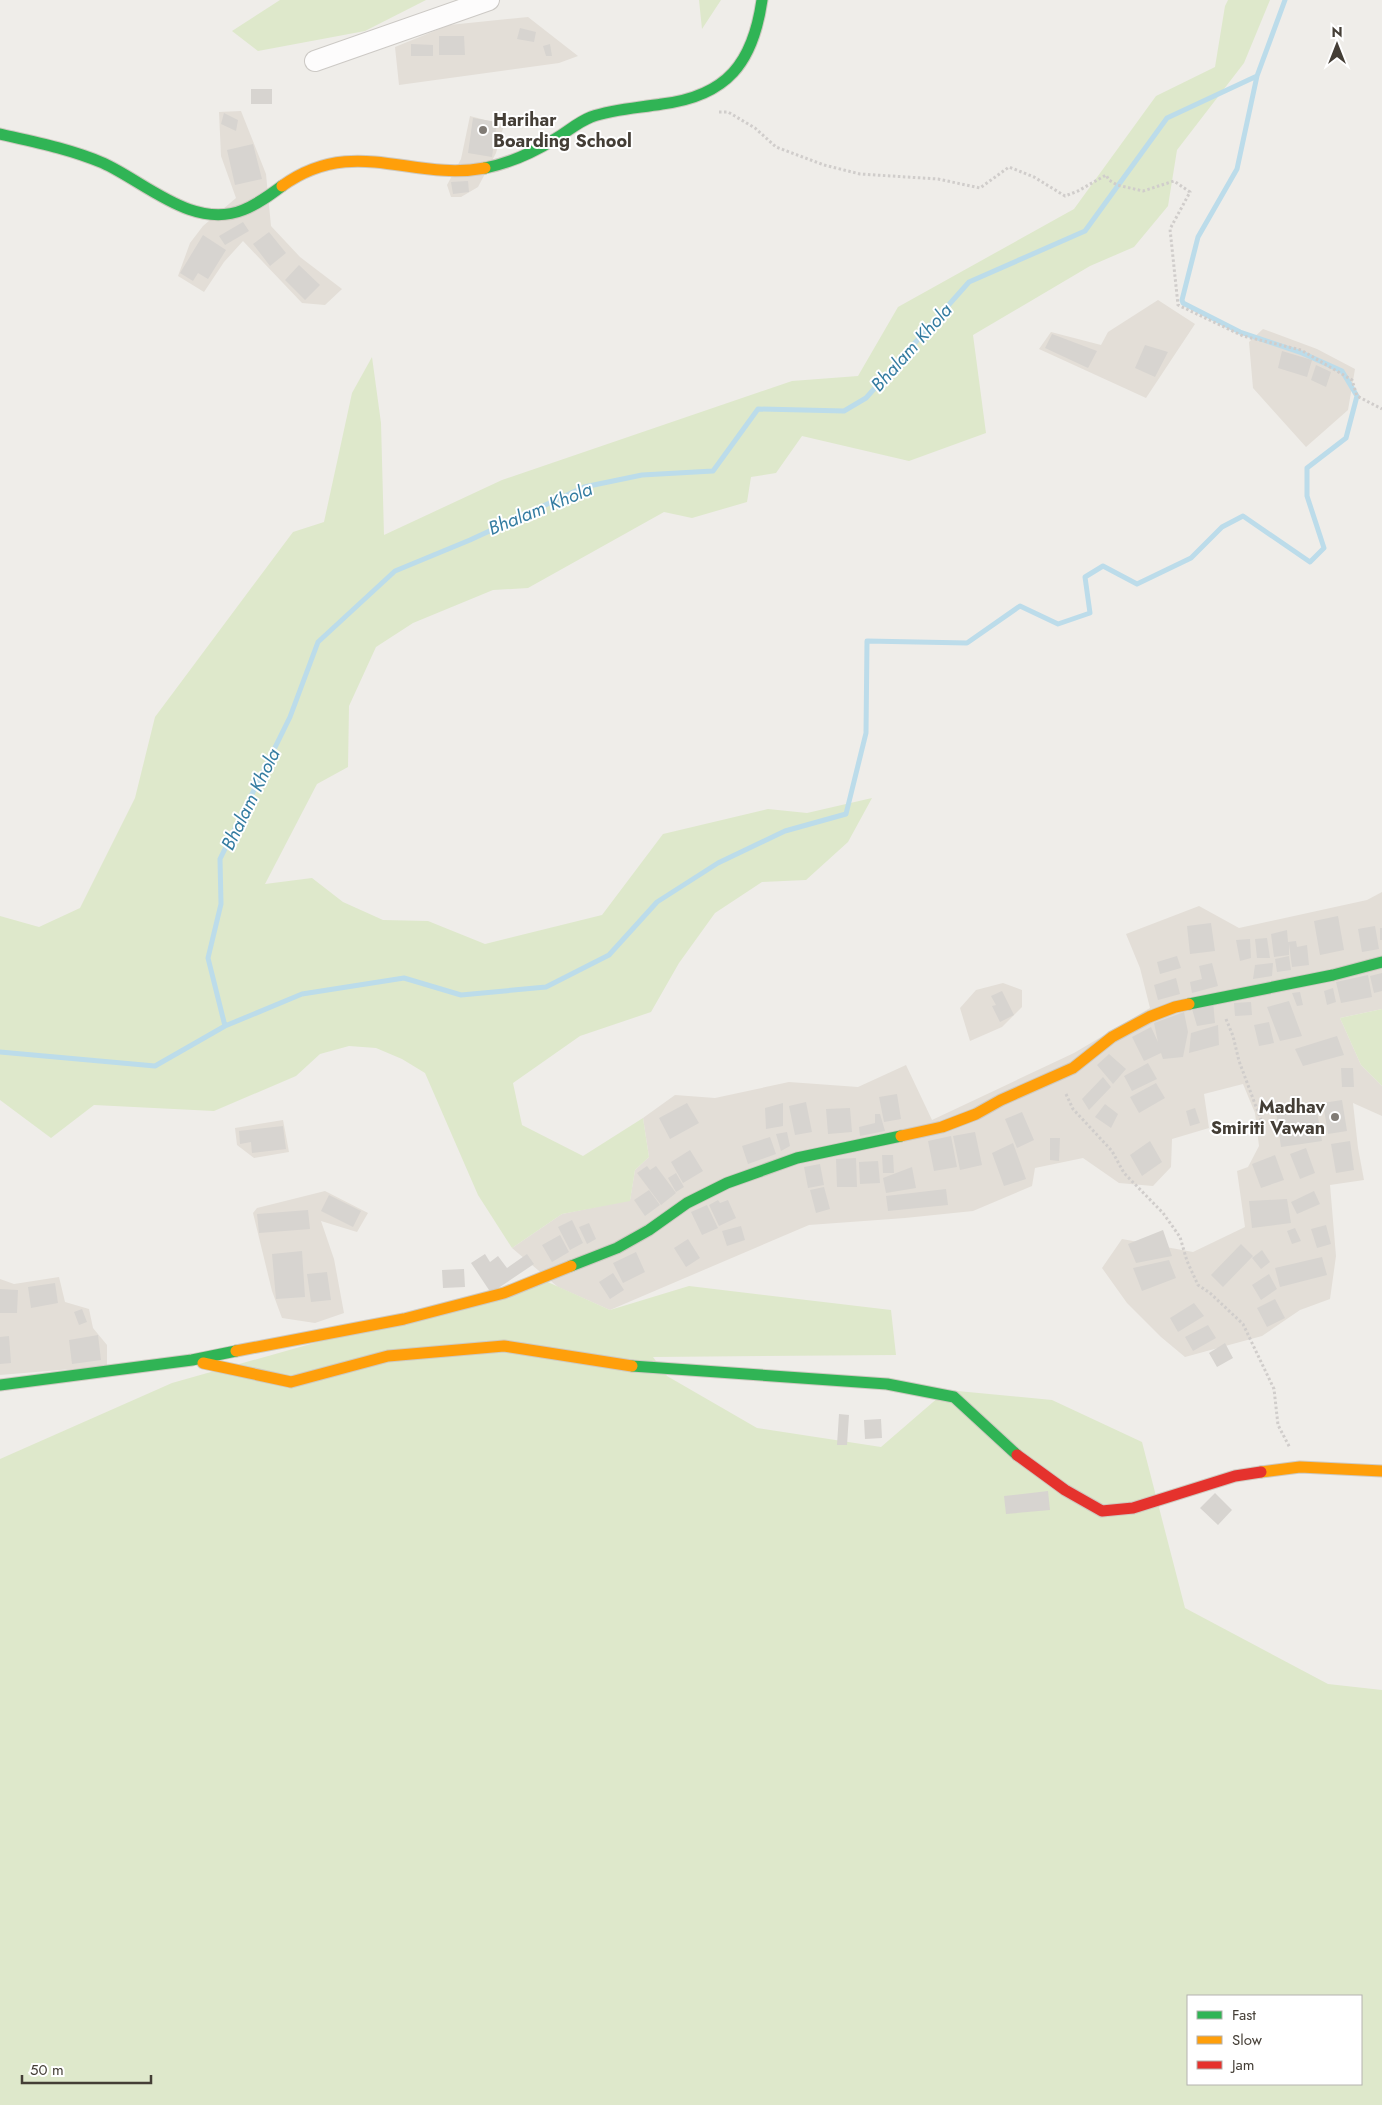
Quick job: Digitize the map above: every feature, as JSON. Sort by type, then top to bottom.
[{"type":"main road","points":[[0,134],[48,144],[104,164],[187,208],[205,213],[225,215],[243,211],[262,201],[298,174],[320,165],[341,161],[363,160],[428,169],[483,169],[523,155],[555,140],[586,119],[607,111],[687,100],[708,94],[731,77],[746,55],[760,16],[762,0]]},
{"type":"main road","points":[[0,1385],[192,1360],[404,1319],[504,1293],[617,1248],[649,1230],[687,1203],[727,1183],[797,1158],[942,1127],[976,1114],[1002,1100],[1073,1068],[1112,1037],[1149,1017],[1176,1007],[1218,997],[1333,975],[1382,962]]},
{"type":"main road","points":[[192,1360],[291,1382],[388,1356],[504,1346],[620,1365],[887,1384],[954,1397],[1022,1459],[1065,1490],[1102,1511],[1133,1508],[1236,1476],[1300,1467],[1382,1471]]},
{"type":"street","points":[[315,61],[489,0]]},
{"type":"path","points":[[712,112],[728,112],[755,128],[776,148],[801,158],[860,174],[938,179],[980,188],[1008,167],[1034,177],[1064,196],[1078,191],[1106,174],[1109,180],[1117,184],[1143,191],[1174,180],[1190,192],[1170,229],[1178,305],[1242,336],[1301,350],[1352,380],[1357,396],[1382,409]]},
{"type":"path","points":[[1218,997],[1264,1128]]},
{"type":"path","points":[[1057,1075],[1073,1109],[1112,1151],[1124,1174],[1163,1212],[1180,1237],[1186,1261],[1198,1285],[1210,1292],[1242,1324],[1274,1389],[1278,1425],[1300,1467]]},
{"type":"shaded area","points":[[528,17],[578,56],[559,63],[399,85],[395,47],[449,25]]},
{"type":"shaded area","points":[[241,111],[266,174],[271,226],[300,257],[342,289],[325,305],[302,303],[243,241],[224,262],[204,292],[178,276],[190,243],[203,226],[236,198],[221,156],[219,112]]},
{"type":"shaded area","points":[[470,116],[504,125],[496,153],[478,187],[461,197],[451,197],[447,185],[461,159]]},
{"type":"shaded area","points":[[1158,300],[1195,324],[1146,398],[1039,349],[1051,332],[1101,345],[1108,332]]},
{"type":"shaded area","points":[[1263,329],[1317,349],[1355,369],[1348,410],[1306,447],[1253,388],[1249,342]]},
{"type":"shaded area","points":[[1382,892],[1382,1009],[1340,1018],[1361,1065],[1382,1086],[1382,1116],[1353,1103],[1364,1180],[1330,1185],[1336,1256],[1330,1299],[1300,1310],[1262,1336],[1185,1357],[1161,1337],[1127,1303],[1102,1268],[1122,1239],[1193,1252],[1245,1227],[1237,1171],[1248,1167],[1259,1146],[1255,1113],[1243,1084],[1204,1094],[1209,1128],[1172,1139],[1171,1167],[1153,1186],[1119,1183],[1083,1158],[1035,1168],[1032,1186],[973,1211],[809,1225],[610,1310],[558,1287],[512,1248],[562,1214],[630,1200],[635,1170],[649,1157],[643,1118],[675,1095],[715,1098],[789,1082],[858,1087],[906,1065],[932,1120],[1074,1053],[1150,1008],[1140,968],[1126,934],[1199,906],[1239,928],[1367,900]]},
{"type":"shaded area","points":[[1003,983],[1022,990],[1022,1007],[1002,1027],[970,1041],[960,1008],[976,990]]},
{"type":"shaded area","points":[[283,1120],[289,1152],[254,1158],[237,1145],[235,1128]]},
{"type":"shaded area","points":[[325,1191],[368,1213],[357,1232],[321,1221],[334,1259],[344,1313],[315,1323],[282,1318],[272,1291],[253,1213],[257,1208]]},
{"type":"shaded area","points":[[59,1277],[65,1302],[89,1309],[93,1328],[107,1345],[107,1366],[0,1375],[0,1279],[14,1284]]},
{"type":"green space","points":[[280,0],[426,0],[365,31],[258,51],[232,31]]},
{"type":"green space","points":[[699,0],[721,0],[702,29]]},
{"type":"green space","points":[[1228,0],[1270,0],[1244,63],[1177,150],[1168,206],[1134,247],[1090,266],[973,335],[986,433],[909,461],[802,436],[776,473],[751,477],[747,502],[692,518],[664,512],[528,588],[493,590],[413,623],[376,647],[349,706],[348,767],[317,784],[265,884],[312,878],[343,902],[383,920],[428,921],[485,944],[602,915],[663,834],[768,809],[807,813],[872,798],[848,842],[806,880],[762,882],[715,913],[679,963],[651,1012],[580,1036],[513,1083],[522,1125],[583,1156],[643,1118],[649,1157],[635,1170],[630,1201],[562,1214],[512,1248],[478,1195],[425,1073],[402,1059],[376,1048],[349,1046],[320,1054],[296,1076],[214,1111],[94,1105],[51,1138],[0,1100],[0,916],[39,927],[80,908],[135,798],[155,717],[293,532],[324,522],[352,393],[372,357],[381,423],[384,535],[502,480],[792,381],[858,376],[898,307],[1074,209],[1156,96],[1215,67],[1225,6]]},
{"type":"green space","points":[[1382,1009],[1382,1086],[1361,1065],[1340,1018]]},
{"type":"green space","points":[[541,1279],[610,1310],[689,1286],[891,1310],[896,1355],[653,1357],[667,1376],[757,1428],[881,1447],[947,1390],[1052,1400],[1142,1442],[1185,1608],[1328,1684],[1382,1690],[1382,2105],[0,2105],[0,1459],[172,1383]]},
{"type":"building","points":[[520,28],[536,32],[534,42],[517,39]]},
{"type":"building","points":[[439,36],[464,36],[465,55],[439,55]]},
{"type":"building","points":[[411,44],[433,45],[433,56],[411,56]]},
{"type":"building","points":[[550,44],[552,56],[546,56],[543,46]]},
{"type":"building","points":[[251,89],[272,89],[272,104],[251,104]]},
{"type":"building","points":[[224,113],[238,120],[236,131],[221,124]]},
{"type":"building","name":"Harihar Boarding School","points":[[473,118],[497,122],[492,157],[468,153]]},
{"type":"building","points":[[253,144],[262,179],[235,185],[227,150]]},
{"type":"building","points":[[468,181],[469,192],[453,194],[451,182]]},
{"type":"building","points":[[243,222],[249,231],[225,245],[219,236]]},
{"type":"building","points":[[269,232],[286,253],[270,266],[253,244]]},
{"type":"building","points":[[203,235],[226,250],[208,279],[198,273],[193,281],[180,273]]},
{"type":"building","points":[[299,265],[320,285],[305,300],[285,280]]},
{"type":"building","points":[[1052,334],[1097,351],[1088,368],[1045,348]]},
{"type":"building","points":[[1145,345],[1168,352],[1155,377],[1135,368]]},
{"type":"building","points":[[1282,351],[1312,360],[1307,377],[1278,368]]},
{"type":"building","points":[[1316,365],[1331,372],[1326,387],[1311,380]]},
{"type":"building","points":[[1338,916],[1344,950],[1320,955],[1314,921]]},
{"type":"building","points":[[1211,923],[1215,951],[1190,954],[1187,926]]},
{"type":"building","points":[[1375,926],[1379,949],[1362,952],[1358,929]]},
{"type":"building","points":[[1380,928],[1382,928],[1382,940],[1380,940]]},
{"type":"building","points":[[1287,930],[1288,942],[1296,941],[1297,947],[1307,945],[1309,965],[1292,967],[1289,944],[1289,955],[1274,957],[1271,934]]},
{"type":"building","points":[[1267,938],[1270,958],[1257,958],[1255,939]]},
{"type":"building","points":[[1250,939],[1251,958],[1240,961],[1236,940]]},
{"type":"building","points":[[1177,956],[1181,968],[1160,974],[1157,962]]},
{"type":"building","points":[[1289,956],[1291,970],[1277,972],[1275,959]]},
{"type":"building","points":[[1212,963],[1218,986],[1192,993],[1190,982],[1202,979],[1199,966]]},
{"type":"building","points":[[1273,963],[1272,976],[1253,979],[1255,965]]},
{"type":"building","points":[[1382,973],[1382,991],[1374,993],[1370,976]]},
{"type":"building","points":[[1368,975],[1372,997],[1341,1003],[1336,982]]},
{"type":"building","points":[[1176,978],[1180,994],[1158,1000],[1154,985]]},
{"type":"building","points":[[1333,988],[1336,1002],[1327,1005],[1324,991]]},
{"type":"building","points":[[1002,991],[1014,1015],[1000,1022],[992,1006],[996,1005],[991,996]]},
{"type":"building","points":[[1300,992],[1303,1005],[1297,1006],[1292,993]]},
{"type":"building","points":[[1213,1001],[1215,1023],[1197,1026],[1192,1009]]},
{"type":"building","points":[[1289,1001],[1302,1036],[1280,1041],[1267,1007]]},
{"type":"building","points":[[1251,1002],[1252,1015],[1235,1016],[1234,1003]]},
{"type":"building","points":[[1184,1012],[1188,1032],[1183,1057],[1163,1059],[1161,1053],[1144,1061],[1132,1037],[1151,1027],[1158,1042],[1154,1023]]},
{"type":"building","points":[[1269,1022],[1274,1043],[1259,1046],[1254,1025]]},
{"type":"building","points":[[1218,1025],[1219,1045],[1189,1053],[1191,1033]]},
{"type":"building","points":[[1337,1036],[1344,1055],[1303,1066],[1295,1049]]},
{"type":"building","points":[[1109,1054],[1126,1069],[1113,1084],[1097,1065]]},
{"type":"building","points":[[1148,1063],[1157,1079],[1132,1091],[1124,1076]]},
{"type":"building","points":[[1341,1068],[1353,1068],[1354,1087],[1342,1087]]},
{"type":"building","points":[[1103,1077],[1111,1087],[1089,1110],[1082,1099]]},
{"type":"building","points":[[1156,1083],[1165,1098],[1139,1113],[1130,1097]]},
{"type":"building","points":[[897,1094],[901,1119],[884,1122],[879,1097]]},
{"type":"building","name":"Madhav Smiriti Vawan","points":[[1342,1100],[1347,1131],[1328,1134],[1323,1103]]},
{"type":"building","points":[[806,1102],[812,1132],[795,1135],[789,1106]]},
{"type":"building","points":[[687,1103],[699,1123],[670,1139],[659,1118]]},
{"type":"building","points":[[783,1103],[783,1126],[766,1129],[765,1108]]},
{"type":"building","points":[[1105,1104],[1118,1114],[1111,1128],[1095,1117]]},
{"type":"building","points":[[1316,1105],[1322,1141],[1281,1147],[1276,1112]]},
{"type":"building","points":[[850,1108],[852,1132],[828,1134],[826,1109]]},
{"type":"building","points":[[1195,1108],[1200,1123],[1190,1126],[1186,1111]]},
{"type":"building","points":[[1022,1112],[1034,1140],[1017,1148],[1005,1119]]},
{"type":"building","points":[[875,1114],[880,1114],[885,1131],[860,1136],[859,1127],[875,1123]]},
{"type":"building","points":[[283,1126],[286,1149],[252,1153],[251,1142],[240,1144],[239,1131]]},
{"type":"building","points":[[787,1132],[790,1146],[781,1151],[776,1134]]},
{"type":"building","points":[[975,1132],[982,1165],[960,1170],[953,1136]]},
{"type":"building","points":[[951,1136],[957,1167],[934,1171],[928,1141]]},
{"type":"building","points":[[770,1137],[776,1154],[748,1164],[742,1146]]},
{"type":"building","points":[[1050,1138],[1060,1138],[1059,1161],[1050,1160]]},
{"type":"building","points":[[1150,1141],[1162,1162],[1142,1176],[1130,1155]]},
{"type":"building","points":[[1350,1141],[1354,1170],[1336,1173],[1331,1144]]},
{"type":"building","points":[[1013,1143],[1026,1179],[1004,1186],[992,1153]]},
{"type":"building","points":[[1306,1148],[1315,1173],[1300,1179],[1290,1154]]},
{"type":"building","points":[[690,1150],[703,1171],[683,1183],[671,1162]]},
{"type":"building","points":[[882,1155],[893,1155],[894,1173],[883,1173]]},
{"type":"building","points":[[1275,1155],[1284,1180],[1261,1188],[1252,1164]]},
{"type":"building","points":[[856,1158],[857,1187],[837,1187],[836,1159]]},
{"type":"building","points":[[878,1161],[880,1183],[860,1184],[859,1162]]},
{"type":"building","points":[[820,1164],[824,1185],[808,1188],[804,1167]]},
{"type":"building","points":[[647,1166],[650,1170],[656,1166],[676,1193],[661,1205],[637,1173]]},
{"type":"building","points":[[912,1167],[916,1188],[886,1193],[883,1178]]},
{"type":"building","points":[[676,1173],[684,1187],[676,1192],[668,1178]]},
{"type":"building","points":[[824,1187],[830,1209],[816,1213],[810,1190]]},
{"type":"building","points":[[946,1189],[948,1205],[888,1211],[886,1196]]},
{"type":"building","points":[[649,1190],[660,1205],[645,1216],[634,1200]]},
{"type":"building","points":[[1314,1191],[1320,1204],[1297,1214],[1291,1202]]},
{"type":"building","points":[[329,1195],[361,1211],[353,1227],[321,1211]]},
{"type":"building","points":[[1287,1199],[1291,1223],[1252,1228],[1249,1201]]},
{"type":"building","points":[[718,1200],[720,1203],[728,1200],[736,1218],[719,1226],[709,1205]]},
{"type":"building","points":[[707,1205],[718,1228],[702,1235],[691,1212]]},
{"type":"building","points":[[308,1210],[310,1229],[259,1233],[257,1214]]},
{"type":"building","points":[[572,1220],[583,1243],[570,1250],[558,1227]]},
{"type":"building","points":[[589,1223],[596,1239],[587,1244],[579,1227]]},
{"type":"building","points":[[1326,1225],[1331,1244],[1317,1248],[1311,1229]]},
{"type":"building","points":[[741,1226],[745,1240],[727,1246],[722,1231]]},
{"type":"building","points":[[1295,1228],[1301,1241],[1292,1244],[1287,1231]]},
{"type":"building","points":[[1163,1230],[1172,1256],[1136,1263],[1128,1244]]},
{"type":"building","points":[[560,1235],[569,1252],[552,1262],[542,1245]]},
{"type":"building","points":[[688,1239],[700,1258],[686,1267],[674,1248]]},
{"type":"building","points":[[1241,1244],[1253,1256],[1223,1287],[1211,1275]]},
{"type":"building","points":[[1262,1250],[1270,1262],[1261,1269],[1252,1258]]},
{"type":"building","points":[[302,1251],[305,1297],[276,1299],[272,1254]]},
{"type":"building","points":[[636,1252],[645,1272],[623,1283],[613,1263]]},
{"type":"building","points":[[485,1254],[490,1262],[498,1256],[507,1268],[527,1254],[534,1264],[491,1293],[471,1263]]},
{"type":"building","points":[[1322,1257],[1327,1275],[1280,1287],[1275,1268]]},
{"type":"building","points":[[1169,1260],[1176,1278],[1142,1291],[1133,1268]]},
{"type":"building","points":[[464,1269],[465,1287],[443,1288],[442,1270]]},
{"type":"building","points":[[327,1272],[331,1300],[311,1302],[307,1274]]},
{"type":"building","points":[[613,1273],[624,1290],[610,1299],[599,1282]]},
{"type":"building","points":[[1269,1274],[1277,1289],[1261,1300],[1252,1285]]},
{"type":"building","points":[[55,1283],[58,1303],[31,1308],[28,1287]]},
{"type":"building","points":[[0,1289],[18,1290],[17,1313],[0,1313]]},
{"type":"building","points":[[1275,1299],[1285,1318],[1267,1327],[1257,1308]]},
{"type":"building","points":[[1194,1303],[1204,1316],[1178,1332],[1170,1318]]},
{"type":"building","points":[[82,1309],[87,1322],[79,1325],[74,1312]]},
{"type":"building","points":[[1208,1325],[1216,1338],[1193,1351],[1185,1337]]},
{"type":"building","points":[[98,1335],[101,1360],[72,1364],[69,1340]]},
{"type":"building","points":[[9,1336],[11,1363],[0,1364],[0,1337]]},
{"type":"building","points":[[1225,1343],[1233,1358],[1217,1367],[1209,1353]]},
{"type":"building","points":[[839,1414],[849,1415],[847,1445],[837,1445]]},
{"type":"building","points":[[881,1419],[882,1438],[865,1439],[864,1420]]},
{"type":"building","points":[[1048,1491],[1050,1510],[1006,1514],[1004,1496]]},
{"type":"building","points":[[1215,1493],[1232,1510],[1218,1525],[1200,1508]]},
{"type":"waterway","name":"Bhalam Khola","points":[[0,1052],[155,1066],[225,1026],[208,958],[221,904],[220,859],[290,717],[318,642],[395,571],[470,540],[584,487],[642,475],[713,471],[758,409],[844,411],[866,398],[969,282],[1085,231],[1167,118],[1257,76],[1285,0]]},
{"type":"waterway","points":[[225,1026],[302,994],[404,978],[461,995],[546,987],[609,955],[657,902],[718,863],[785,831],[846,814],[866,733],[867,641],[967,643],[1020,606],[1058,624],[1090,613],[1085,577],[1103,566],[1137,584],[1191,558],[1222,527],[1243,516],[1310,562],[1324,548],[1307,496],[1307,468],[1346,438],[1357,396],[1342,371],[1302,353],[1240,332],[1183,303],[1182,300],[1198,237],[1237,169],[1257,76]]},
{"type":"traffic: fast","points":[[485,168],[530,153],[591,117],[617,110],[685,100],[704,93],[720,84],[733,73],[744,58],[752,42],[762,0]]},
{"type":"traffic: fast","points":[[0,134],[52,146],[91,158],[119,171],[170,201],[206,214],[224,215],[243,210],[259,202],[282,186]]},
{"type":"traffic: fast","points":[[1189,1004],[1333,975],[1382,962]]},
{"type":"traffic: fast","points":[[571,1266],[617,1248],[649,1230],[687,1203],[727,1183],[797,1158],[901,1136]]},
{"type":"traffic: fast","points":[[0,1385],[192,1360],[236,1351]]},
{"type":"traffic: fast","points":[[632,1366],[887,1384],[954,1397],[1017,1455]]},
{"type":"traffic: slow","points":[[282,186],[308,171],[334,163],[358,161],[458,171],[485,168]]},
{"type":"traffic: slow","points":[[901,1136],[942,1127],[976,1114],[1001,1100],[1073,1068],[1112,1037],[1149,1017],[1189,1004]]},
{"type":"traffic: slow","points":[[236,1351],[404,1319],[504,1293],[571,1266]]},
{"type":"traffic: slow","points":[[203,1363],[291,1382],[388,1356],[504,1346],[632,1366]]},
{"type":"traffic: slow","points":[[1261,1472],[1300,1467],[1382,1471]]},
{"type":"traffic: jam","points":[[1017,1455],[1065,1490],[1102,1511],[1133,1508],[1235,1476],[1261,1472]]},
{"type":"place","name":"Harihar Boarding School","points":[[483,130]]},
{"type":"place","name":"Madhav Smiriti Vawan","points":[[1335,1117]]}]
